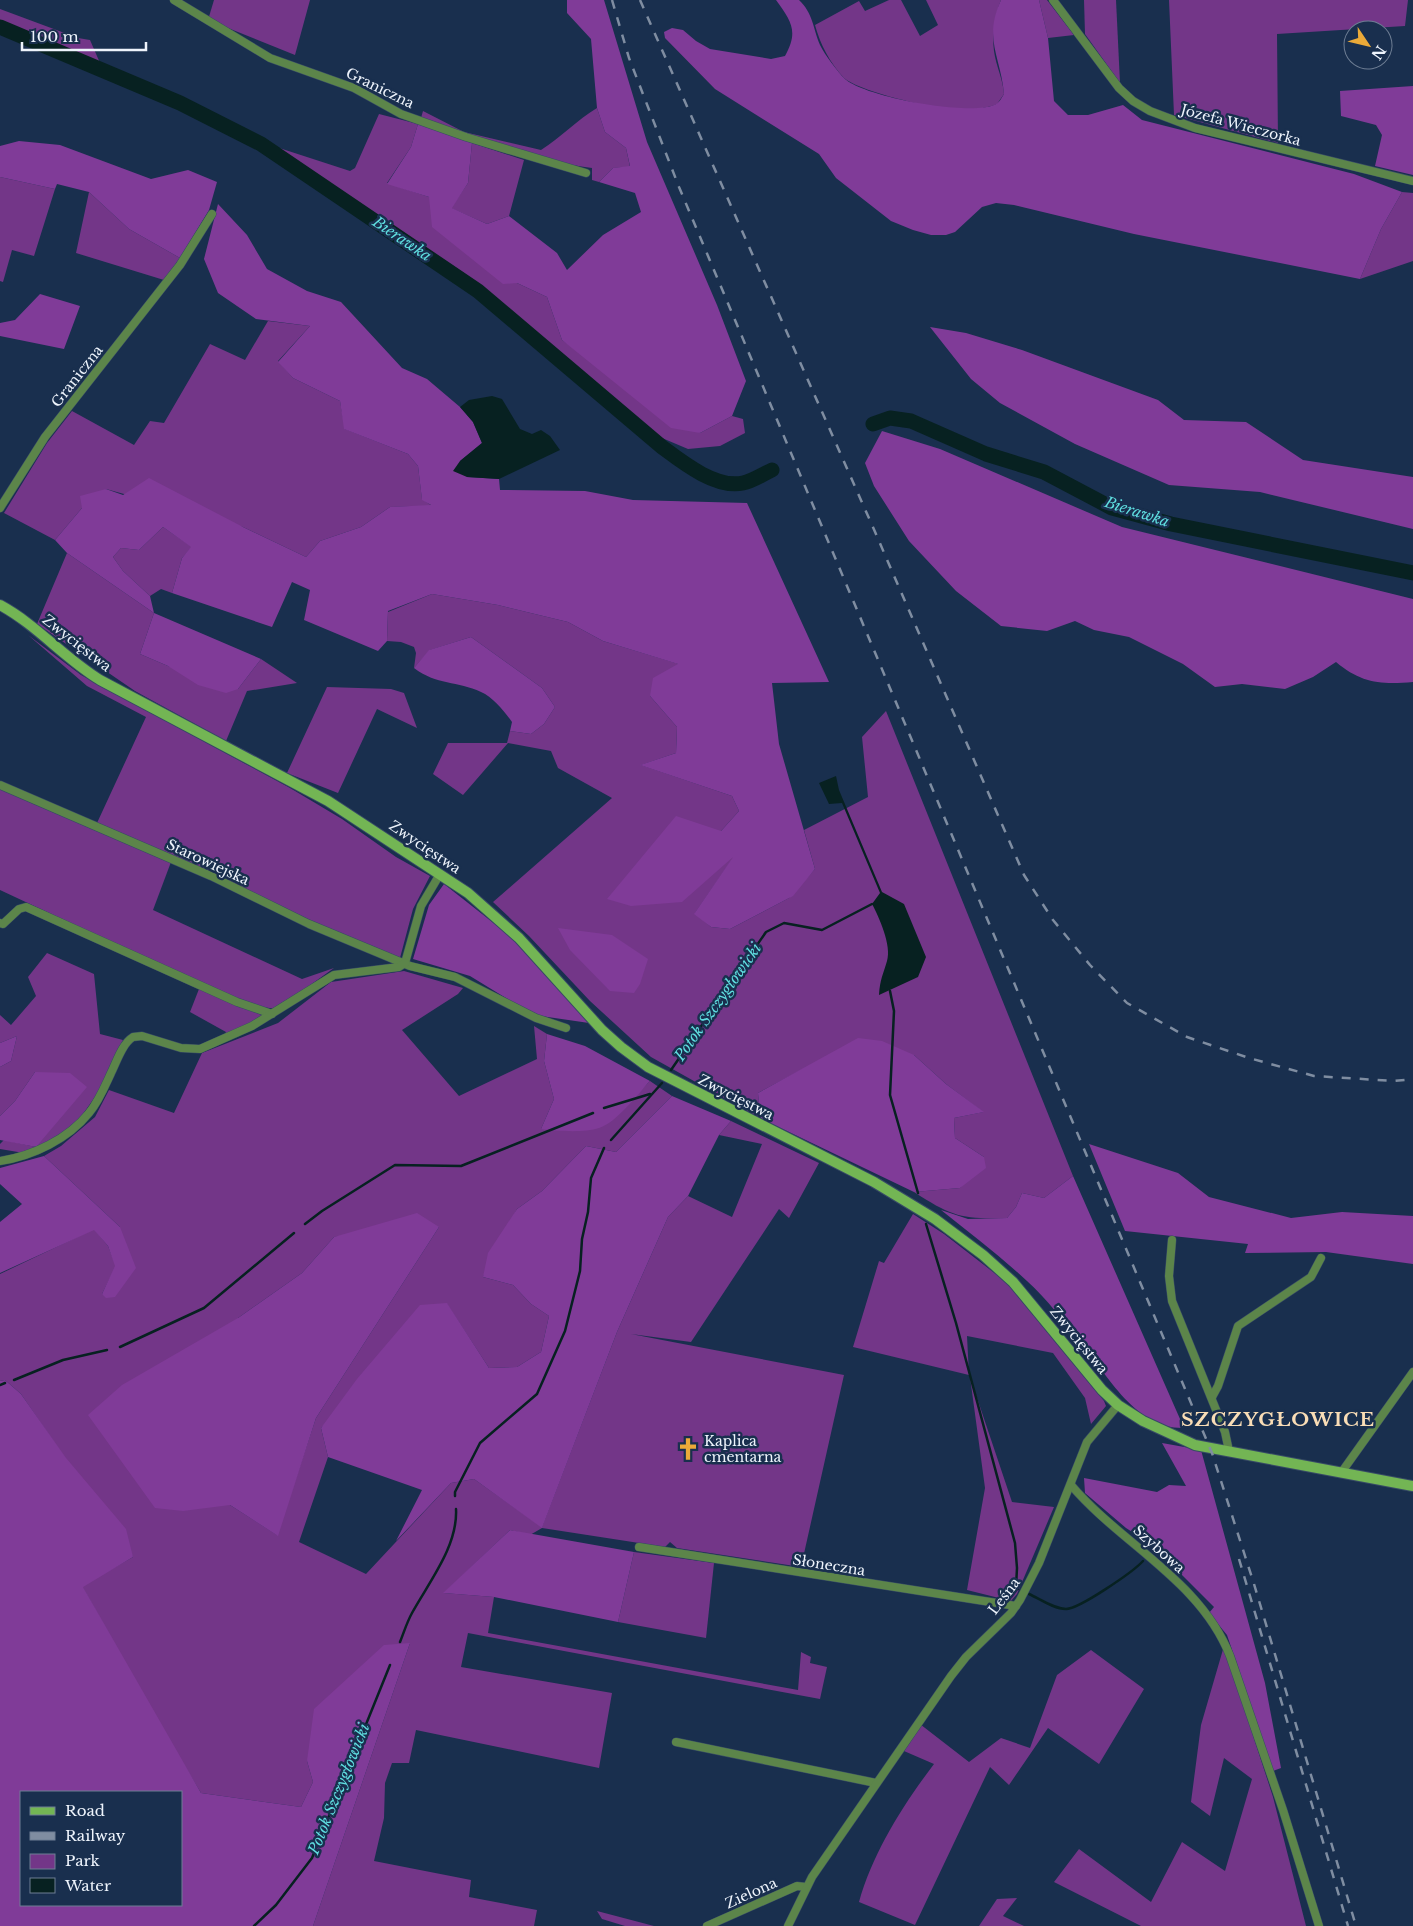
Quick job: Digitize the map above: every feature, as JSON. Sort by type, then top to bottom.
[{"type":"main road","name":"Zwycięstwa","points":[[0,605],[21,618],[67,657],[94,676],[328,801],[480,902],[500,919],[602,1030],[639,1061],[678,1084],[892,1191],[935,1219],[983,1255],[1013,1282],[1085,1371],[1118,1405],[1143,1421],[1180,1440],[1413,1486]]},
{"type":"street","name":"Graniczna","points":[[174,0],[270,58],[354,88],[401,114],[466,137],[586,174]]},
{"type":"street","name":"Józefa Wieczorka","points":[[1053,0],[1114,83],[1130,98],[1150,111],[1195,128],[1413,181]]},
{"type":"street","name":"Graniczna","points":[[0,508],[45,437],[180,265],[212,214]]},
{"type":"street","name":"Starowiejska","points":[[0,785],[202,872],[309,924],[405,963],[462,979],[536,1018],[566,1028]]},
{"type":"street","points":[[0,1160],[26,1155],[51,1144],[82,1121],[92,1108],[124,1046],[133,1037],[142,1036],[181,1048],[200,1049],[238,1033],[334,975],[399,967],[405,963],[421,906],[440,874]]},
{"type":"street","points":[[1,925],[19,909],[26,907],[237,1002],[272,1014]]},
{"type":"street","points":[[1172,1240],[1169,1276],[1172,1301],[1212,1397],[1225,1432],[1229,1451]]},
{"type":"street","points":[[1212,1397],[1238,1326],[1311,1278],[1321,1258]]},
{"type":"street","points":[[1341,1473],[1413,1372]]},
{"type":"street","name":"Leśna","points":[[788,1926],[806,1886],[956,1669],[1016,1606],[1035,1572],[1087,1442],[1118,1405]]},
{"type":"street","name":"Szybowa","points":[[1071,1485],[1095,1510],[1187,1591],[1211,1618],[1223,1638],[1283,1810],[1319,1926]]},
{"type":"street","name":"Słoneczna","points":[[638,1547],[1016,1606]]},
{"type":"street","points":[[676,1742],[876,1783]]},
{"type":"street","name":"Zielona","points":[[707,1926],[797,1886],[806,1886]]},
{"type":"green space","points":[[214,0],[310,0],[295,55],[208,20]]},
{"type":"green space","points":[[889,0],[901,0],[920,36],[938,25],[926,0],[1001,0],[996,18],[993,45],[1004,94],[997,104],[976,109],[940,108],[875,92],[851,83],[844,78],[826,53],[815,25],[859,1],[865,11]]},
{"type":"green space","points":[[1039,0],[1047,0],[1074,35],[1048,38]]},
{"type":"green space","points":[[1084,0],[1116,0],[1120,83],[1085,34]]},
{"type":"green space","points":[[1169,0],[1408,0],[1405,26],[1393,27],[1393,20],[1343,20],[1343,30],[1277,34],[1278,143],[1174,115]]},
{"type":"green space","points":[[0,9],[78,38],[90,40],[100,63],[0,21]]},
{"type":"green space","points":[[597,108],[605,132],[626,148],[630,167],[613,168],[599,182],[592,180],[592,168],[570,165],[527,154],[421,118],[423,111],[464,132],[541,150]]},
{"type":"green space","points":[[379,114],[418,124],[411,147],[387,183],[429,197],[517,283],[547,297],[562,340],[700,433],[732,416],[743,419],[745,433],[720,446],[688,449],[662,438],[464,273],[270,145],[350,171],[355,168]]},
{"type":"green space","points":[[472,143],[524,160],[509,216],[487,224],[451,208],[468,183]]},
{"type":"green space","points":[[0,177],[55,189],[34,256],[12,250],[3,282],[0,281]]},
{"type":"green space","points":[[89,192],[129,229],[180,258],[164,280],[76,253]]},
{"type":"green space","points":[[1402,192],[1413,193],[1413,261],[1360,279],[1381,229]]},
{"type":"green space","points":[[268,321],[310,326],[278,361],[293,378],[340,401],[345,429],[408,454],[418,466],[422,499],[432,506],[390,507],[361,527],[320,541],[306,557],[243,527],[106,489],[82,508],[55,540],[4,513],[47,443],[72,411],[134,445],[150,421],[164,423],[210,344],[245,360]]},
{"type":"green space","points":[[163,527],[192,547],[182,558],[172,593],[161,589],[150,596],[123,571],[113,557],[121,548],[139,550]]},
{"type":"green space","points":[[67,553],[154,613],[140,654],[168,666],[238,689],[261,659],[297,683],[247,691],[226,741],[135,691],[37,624]]},
{"type":"green space","points":[[432,594],[498,605],[568,622],[603,641],[679,664],[650,696],[677,727],[676,753],[641,765],[732,796],[739,811],[721,831],[735,855],[695,913],[711,927],[730,929],[789,898],[815,869],[804,830],[868,797],[862,737],[886,711],[1073,1176],[1044,1198],[1022,1193],[1016,1207],[1007,1218],[979,1218],[958,1215],[939,1207],[914,1192],[960,1188],[984,1157],[955,1138],[954,1118],[983,1112],[946,1084],[914,1055],[803,1069],[758,1093],[760,1118],[651,1057],[590,1001],[529,936],[493,902],[612,798],[558,768],[551,751],[508,743],[463,795],[433,774],[448,743],[507,743],[510,731],[531,734],[544,724],[555,707],[542,688],[471,637],[430,650],[414,668],[416,653],[414,647],[401,642],[387,641],[388,612]]},
{"type":"green space","points":[[28,635],[81,675],[290,788],[342,819],[396,857],[430,876],[413,909],[400,958],[360,943],[97,823],[146,717],[87,686]]},
{"type":"green space","points":[[327,687],[391,689],[404,693],[417,728],[377,709],[338,793],[287,773]]},
{"type":"green space","points":[[0,789],[171,862],[153,910],[302,979],[334,968],[277,1009],[254,1006],[201,984],[0,890]]},
{"type":"green space","points":[[47,953],[94,974],[100,1034],[123,1040],[102,1087],[78,1121],[47,1144],[24,1153],[0,1149],[0,1144],[4,1140],[36,1147],[35,1072],[15,1101],[0,1116],[0,1067],[11,1061],[17,1036],[0,1043],[0,1015],[11,1025],[36,996],[28,977]]},
{"type":"green space","points":[[404,971],[463,988],[458,994],[402,1030],[459,1096],[537,1059],[534,1026],[547,1034],[544,1061],[554,1099],[541,1129],[616,1116],[650,1081],[672,1096],[616,1152],[586,1146],[542,1191],[517,1209],[483,1277],[513,1285],[531,1304],[549,1316],[541,1352],[517,1367],[489,1368],[447,1304],[321,1428],[328,1457],[299,1542],[366,1574],[451,1483],[474,1479],[542,1527],[617,1332],[668,1217],[688,1196],[732,1217],[762,1144],[719,1135],[731,1121],[819,1163],[789,1218],[779,1209],[691,1342],[631,1334],[844,1375],[801,1567],[677,1548],[670,1542],[665,1547],[542,1528],[530,1535],[510,1530],[444,1593],[494,1597],[488,1633],[798,1690],[801,1652],[811,1657],[810,1663],[827,1667],[820,1699],[468,1633],[461,1667],[612,1693],[599,1768],[416,1730],[409,1763],[392,1763],[385,1783],[384,1818],[374,1861],[471,1880],[469,1897],[537,1910],[534,1926],[313,1926],[410,1643],[307,1761],[313,1782],[301,1807],[201,1793],[82,1586],[133,1557],[21,1394],[5,1380],[0,1381],[0,1274],[94,1229],[108,1246],[116,1266],[102,1294],[115,1296],[120,1227],[44,1156],[61,1146],[95,1117],[109,1090],[174,1113],[202,1053],[278,1023],[331,982]],"holes":[[[439,1227],[316,1418],[277,1535],[230,1505],[238,1318],[302,1273],[334,1237]]]},
{"type":"green space","points":[[199,989],[264,1016],[224,1036],[226,1032],[190,1012]]},
{"type":"green space","points":[[913,1214],[944,1234],[1006,1282],[1104,1401],[1106,1406],[1091,1424],[1085,1398],[1053,1353],[967,1336],[969,1375],[853,1347],[879,1261],[884,1263]]},
{"type":"green space","points":[[970,1377],[1012,1502],[1054,1507],[1017,1594],[1011,1601],[967,1590],[985,1488]]},
{"type":"green space","points":[[634,1552],[714,1563],[706,1638],[618,1622]]},
{"type":"green space","points":[[1224,1646],[1273,1797],[1306,1926],[1141,1926],[1054,1882],[1079,1849],[1151,1902],[1182,1842],[1225,1871],[1252,1779],[1224,1758],[1210,1816],[1191,1802],[1201,1725]]},
{"type":"green space","points":[[1091,1650],[1144,1689],[1099,1764],[1048,1728],[1009,1785],[990,1767],[915,1925],[859,1902],[872,1865],[890,1830],[900,1812],[934,1764],[897,1748],[916,1721],[969,1762],[1001,1738],[1030,1748],[1057,1675]]},
{"type":"green space","points":[[1017,1898],[1003,1916],[1024,1926],[979,1926],[997,1899]]},
{"type":"green space","points":[[597,1911],[654,1926],[625,1926],[602,1919]]},
{"type":"shaded area","points":[[567,0],[604,0],[647,142],[717,305],[746,381],[732,416],[700,433],[671,428],[562,340],[547,297],[517,283],[503,284],[432,227],[429,197],[387,184],[411,147],[418,124],[472,143],[468,183],[452,208],[487,224],[509,216],[557,253],[567,270],[603,235],[641,212],[635,193],[599,182],[613,168],[630,166],[626,148],[605,132],[597,108],[591,39],[567,13]]},
{"type":"shaded area","points":[[776,0],[799,0],[804,5],[825,53],[845,79],[856,86],[917,103],[981,108],[999,102],[1004,94],[993,37],[993,26],[1001,0],[1039,0],[1048,38],[1054,101],[1068,115],[1088,115],[1123,105],[1142,120],[1354,174],[1402,192],[1381,229],[1360,279],[1134,234],[1014,205],[996,203],[982,207],[955,232],[946,235],[931,235],[913,230],[891,221],[836,178],[819,154],[715,89],[665,38],[664,32],[672,28],[683,30],[696,41],[710,49],[771,59],[785,56],[792,40],[792,33],[789,20]]},
{"type":"shaded area","points":[[1413,86],[1413,175],[1375,166],[1382,135],[1376,125],[1341,116],[1340,91]]},
{"type":"shaded area","points":[[19,141],[60,145],[151,179],[188,170],[217,182],[209,210],[180,258],[129,229],[89,192],[57,184],[55,189],[0,177],[0,146]]},
{"type":"shaded area","points":[[218,204],[247,235],[267,269],[307,291],[341,302],[402,368],[427,379],[460,407],[473,422],[482,443],[460,461],[467,477],[499,479],[500,490],[585,491],[633,500],[747,503],[829,682],[772,683],[779,744],[815,869],[793,896],[730,929],[711,927],[694,914],[733,857],[682,902],[631,906],[607,899],[676,816],[721,831],[739,811],[732,796],[640,765],[676,753],[677,727],[650,696],[653,678],[678,664],[603,641],[568,622],[498,605],[432,594],[388,611],[387,641],[378,651],[304,620],[310,590],[292,582],[272,627],[172,593],[182,558],[191,547],[163,527],[139,550],[121,548],[113,557],[123,571],[150,596],[154,613],[67,553],[55,540],[82,508],[80,496],[106,489],[123,495],[149,478],[243,527],[306,557],[320,541],[361,527],[390,507],[431,505],[422,500],[418,466],[408,454],[344,429],[340,401],[293,378],[278,362],[310,326],[256,319],[218,293],[204,259]]},
{"type":"shaded area","points":[[40,294],[80,306],[64,349],[0,336],[0,323],[15,320]]},
{"type":"shaded area","points":[[930,327],[966,333],[1022,350],[1158,400],[1184,420],[1246,422],[1303,460],[1413,477],[1413,529],[1260,492],[1169,485],[1075,444],[1000,403],[971,379]]},
{"type":"shaded area","points":[[882,431],[940,449],[1122,527],[1413,599],[1413,682],[1381,683],[1372,681],[1354,674],[1336,662],[1313,677],[1285,689],[1242,684],[1215,687],[1183,664],[1129,637],[1094,630],[1075,621],[1047,631],[1001,626],[956,591],[909,541],[874,486],[865,463]]},
{"type":"shaded area","points":[[154,613],[261,659],[238,689],[226,693],[198,685],[168,666],[140,654]]},
{"type":"shaded area","points":[[471,637],[542,688],[555,707],[544,724],[531,734],[510,731],[512,722],[498,705],[485,694],[464,686],[439,680],[414,668],[429,650]]},
{"type":"shaded area","points":[[444,884],[519,943],[589,1023],[534,1015],[470,976],[413,959],[429,905]]},
{"type":"shaded area","points":[[558,928],[612,935],[648,959],[640,984],[634,993],[610,991],[570,950]]},
{"type":"shaded area","points":[[547,1034],[585,1046],[650,1081],[606,1125],[593,1130],[578,1131],[541,1129],[554,1099],[544,1061]]},
{"type":"shaded area","points":[[17,1036],[11,1061],[0,1067],[0,1043]]},
{"type":"shaded area","points":[[858,1038],[882,1041],[914,1055],[946,1084],[984,1112],[954,1118],[955,1138],[984,1157],[986,1168],[960,1188],[914,1192],[760,1118],[758,1093]]},
{"type":"shaded area","points":[[35,1072],[70,1073],[87,1087],[36,1147],[0,1140],[0,1116],[15,1101]]},
{"type":"shaded area","points":[[672,1096],[731,1121],[719,1135],[688,1196],[668,1217],[617,1332],[542,1528],[474,1479],[451,1483],[396,1541],[422,1490],[328,1457],[321,1428],[357,1379],[420,1305],[447,1303],[489,1368],[517,1367],[541,1352],[549,1316],[531,1304],[513,1285],[483,1277],[488,1253],[517,1209],[542,1191],[586,1146],[616,1152]]},
{"type":"shaded area","points":[[1089,1144],[1178,1173],[1209,1197],[1291,1218],[1342,1212],[1413,1216],[1413,1264],[1326,1252],[1245,1253],[1248,1244],[1125,1231]]},
{"type":"shaded area","points":[[44,1156],[120,1227],[136,1268],[115,1297],[106,1298],[102,1294],[115,1266],[108,1246],[94,1230],[0,1273],[0,1222],[22,1204],[0,1184],[0,1168]]},
{"type":"shaded area","points":[[1073,1176],[1184,1428],[1167,1426],[1151,1420],[1137,1410],[1113,1385],[1049,1303],[1017,1272],[941,1210],[968,1219],[1007,1218],[1016,1207],[1022,1193],[1044,1198]]},
{"type":"shaded area","points":[[417,1213],[439,1227],[316,1418],[278,1536],[230,1505],[183,1511],[155,1508],[88,1415],[122,1385],[238,1318],[302,1273],[334,1237]]},
{"type":"shaded area","points":[[5,1380],[21,1394],[66,1458],[126,1529],[133,1557],[83,1587],[201,1793],[301,1807],[313,1782],[307,1761],[314,1709],[384,1645],[410,1643],[313,1926],[0,1926],[0,1381]]},
{"type":"shaded area","points":[[1162,1443],[1201,1450],[1265,1683],[1281,1768],[1273,1771],[1227,1635],[1209,1613],[1214,1607],[1151,1544],[1126,1528],[1085,1493],[1084,1478],[1157,1492],[1169,1485],[1186,1486]]},
{"type":"shaded area","points":[[510,1530],[634,1552],[618,1622],[494,1597],[443,1593]]},
{"type":"water","points":[[492,396],[502,399],[520,429],[532,434],[541,430],[550,436],[560,450],[499,479],[467,477],[453,471],[460,461],[482,443],[473,422],[460,407],[469,400]]},
{"type":"water","points":[[836,776],[839,790],[882,892],[904,904],[926,957],[918,977],[879,995],[888,955],[884,932],[872,904],[880,893],[842,803],[829,804],[819,783]]},
{"type":"waterway","name":"Bierawka","points":[[0,27],[180,103],[261,144],[478,291],[662,447],[700,473],[722,482],[733,484],[747,482],[772,470]]},
{"type":"waterway","name":"Bierawka","points":[[873,424],[890,418],[911,421],[986,454],[1044,472],[1112,508],[1171,524],[1413,573]]},
{"type":"waterway","name":"Potok Szczygłowicki","points":[[671,1070],[766,932],[784,923],[822,930],[872,904]]},
{"type":"waterway","points":[[890,991],[894,1011],[890,1095],[918,1193]]},
{"type":"waterway","name":"Potok Szczygłowicki","points":[[611,1140],[662,1083]]},
{"type":"waterway","points":[[604,1108],[650,1094]]},
{"type":"waterway","points":[[305,1224],[322,1211],[395,1165],[461,1166],[593,1113]]},
{"type":"waterway","name":"Potok Szczygłowicki","points":[[455,1496],[455,1492],[480,1443],[537,1394],[565,1331],[580,1271],[582,1239],[588,1212],[591,1178],[604,1148]]},
{"type":"waterway","points":[[926,1224],[956,1323],[1015,1543],[1016,1587],[1018,1589]]},
{"type":"waterway","points":[[120,1347],[204,1308],[294,1233]]},
{"type":"waterway","points":[[14,1380],[63,1360],[107,1350]]},
{"type":"waterway","points":[[0,1385],[5,1383]]},
{"type":"waterway","name":"Potok Szczygłowicki","points":[[400,1642],[410,1616],[447,1550],[455,1523],[456,1509]]},
{"type":"waterway","points":[[1029,1594],[1057,1607],[1066,1609],[1073,1607],[1106,1589],[1143,1561]]},
{"type":"waterway","name":"Potok Szczygłowicki","points":[[254,1926],[276,1905],[312,1858],[390,1665]]},
{"type":"railway","points":[[612,0],[629,58],[679,187],[1212,1453],[1254,1584],[1356,1926]]},
{"type":"railway","points":[[640,0],[1024,875],[1053,920],[1090,965],[1127,1003],[1187,1037],[1249,1058],[1314,1076],[1394,1081],[1413,1079]]},
{"type":"railway","points":[[1239,1559],[1348,1926]]},
{"type":"place","name":"Kaplica cmentarna","points":[[688,1449]]},
{"type":"district","name":"SZCZYGŁOWICE","points":[[1278,1419]]}]
